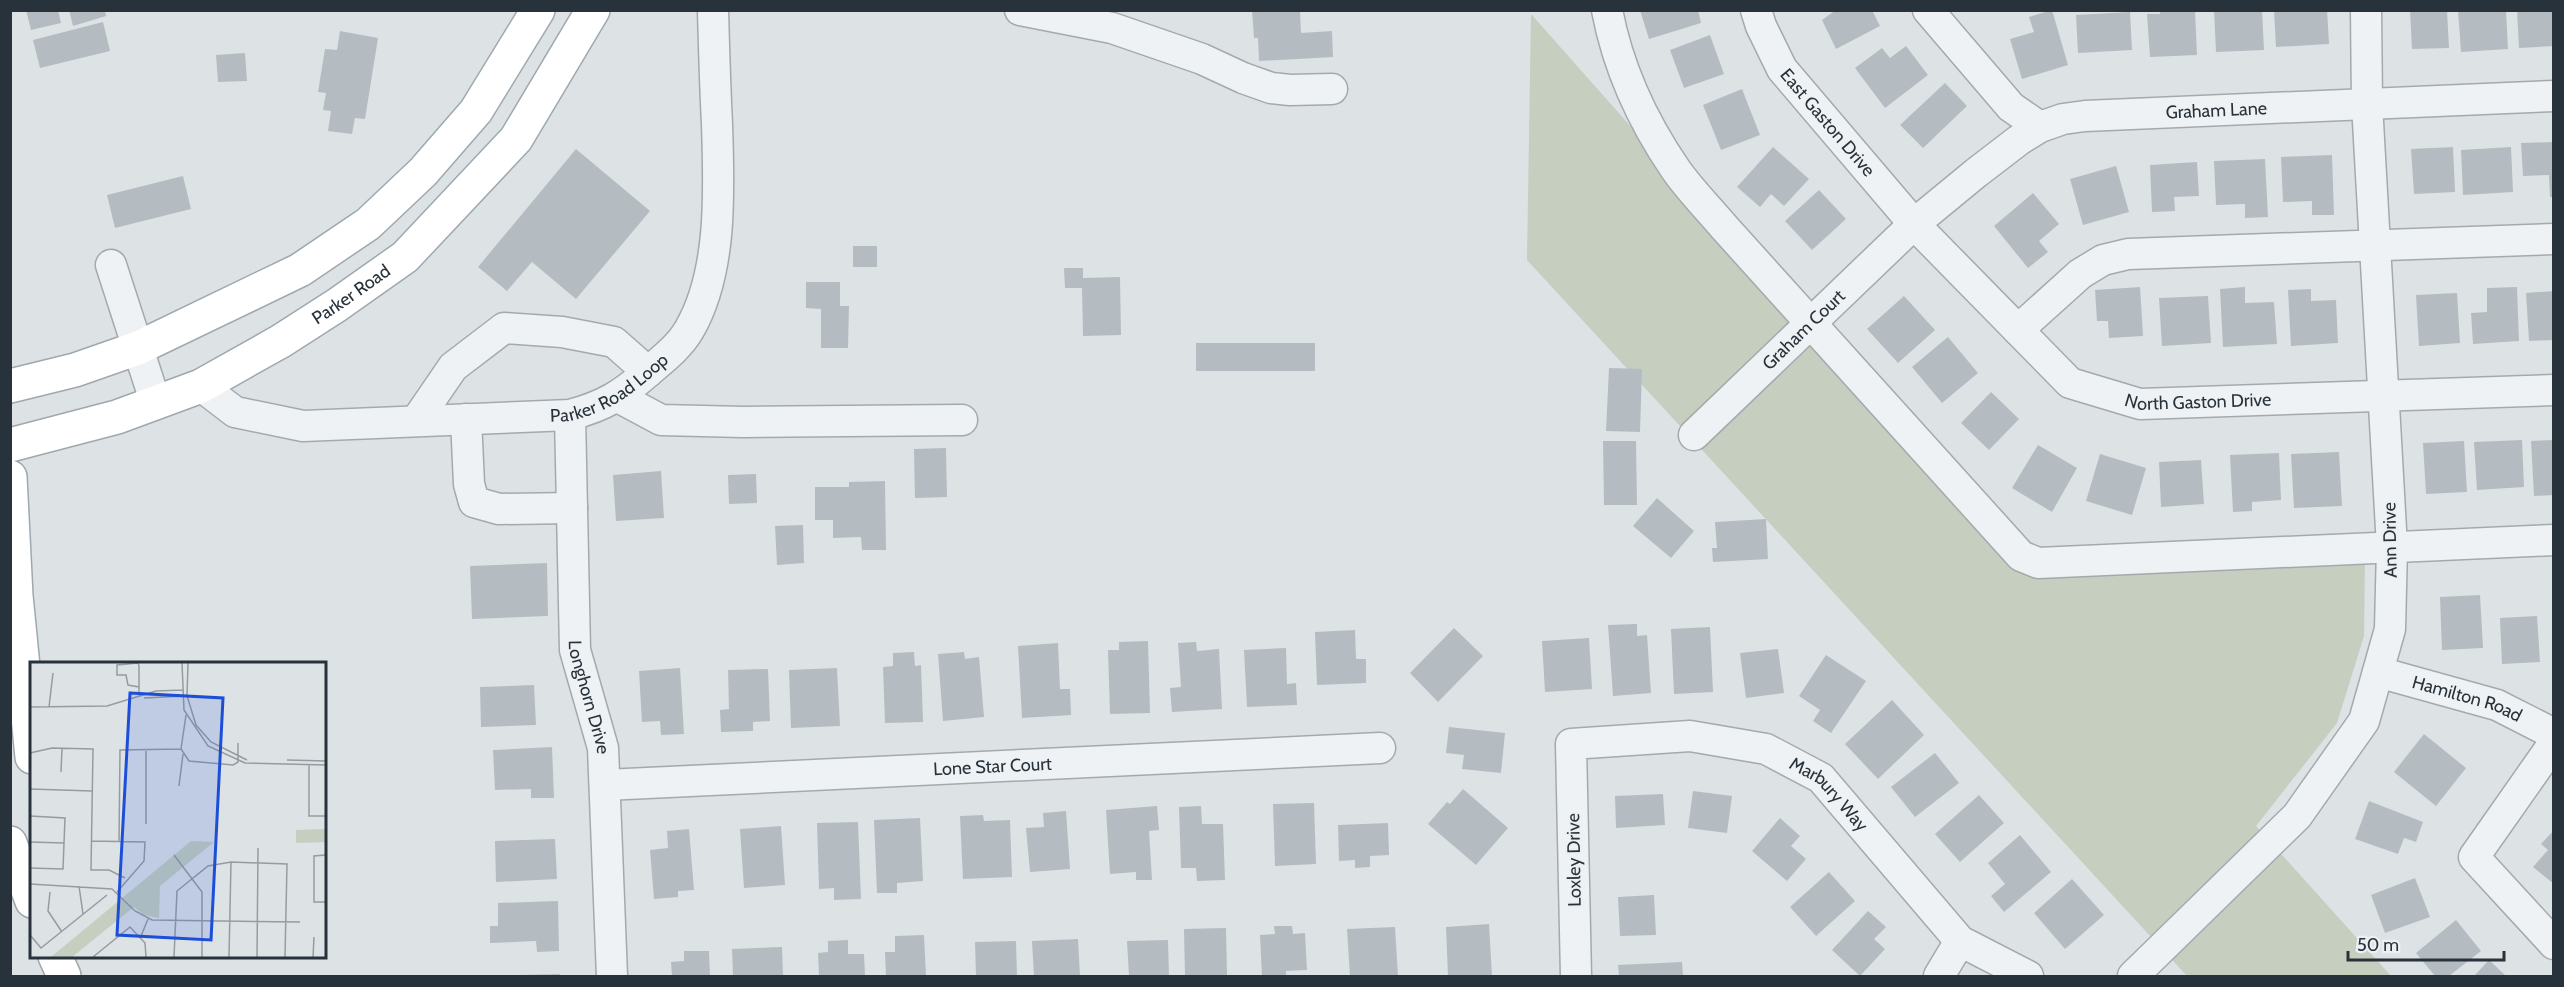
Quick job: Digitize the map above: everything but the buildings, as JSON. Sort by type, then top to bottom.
[{"type":"main road","points":[[10,386],[75,370],[138,348],[300,270],[368,224],[423,172],[476,111],[538,10]]},
{"type":"main road","name":"Parker Road","points":[[10,446],[48,437],[156,404],[201,386],[281,341],[405,257],[516,140],[593,10]]},
{"type":"main road","points":[[10,477],[16,596],[30,737]]},
{"type":"main road","points":[[10,843],[23,893]]},
{"type":"main road","points":[[55,957],[64,976]]},
{"type":"main road","points":[[66,957],[71,976]]},
{"type":"street","name":"Parker Road Loop","points":[[201,386],[235,412],[303,426],[570,415],[598,408],[618,397],[679,346],[690,329],[702,302],[715,244],[719,191],[713,10]]},
{"type":"street","points":[[1020,10],[1112,28],[1202,58],[1243,78],[1271,88],[1332,89]]},
{"type":"street","points":[[1607,10],[1614,45],[1630,89],[1677,171],[2021,556],[2038,563],[2553,540]]},
{"type":"street","name":"East Gaston Drive","points":[[1756,10],[1761,26],[1782,69],[1914,224]]},
{"type":"street","points":[[1928,10],[2011,107],[2040,127]]},
{"type":"street","name":"Ann Drive","points":[[2133,976],[2297,816],[2364,721],[2390,629],[2392,547],[2377,246],[2367,104],[2366,10]]},
{"type":"street","name":"Graham Lane","points":[[1914,224],[2019,140],[2040,127],[2062,119],[2085,116],[2553,96]]},
{"type":"street","name":"Graham Court","points":[[1694,435],[1914,224]]},
{"type":"street","name":"North Gaston Drive","points":[[1914,224],[2070,382],[2140,404],[2553,390]]},
{"type":"street","points":[[2018,330],[2080,274],[2103,260],[2120,256],[2553,239]]},
{"type":"street","points":[[111,265],[156,404]]},
{"type":"street","points":[[416,421],[453,367],[504,328],[562,332],[614,342],[648,372]]},
{"type":"street","points":[[618,397],[661,420],[743,422],[962,420]]},
{"type":"street","name":"Longhorn Drive","points":[[570,415],[574,650],[603,748],[612,976]]},
{"type":"street","points":[[466,419],[469,484],[474,502],[499,509],[572,508]]},
{"type":"street","name":"Hamilton Road","points":[[2378,672],[2497,705],[2553,734]]},
{"type":"street","name":"Marbury Way","points":[[1571,744],[1690,736],[1766,749],[1821,778],[1960,941],[2028,976]]},
{"type":"street","points":[[2553,743],[2474,857],[2553,945]]},
{"type":"street","name":"Loxley Drive","points":[[1571,744],[1576,976]]},
{"type":"street","name":"Lone Star Court","points":[[604,785],[1380,748]]},
{"type":"street","points":[[1939,976],[1960,941]]},
{"type":"green space","points":[[1531,14],[2024,570],[2365,555],[2364,636],[2337,723],[2256,826],[2391,976],[2187,976],[1527,260]]}]
